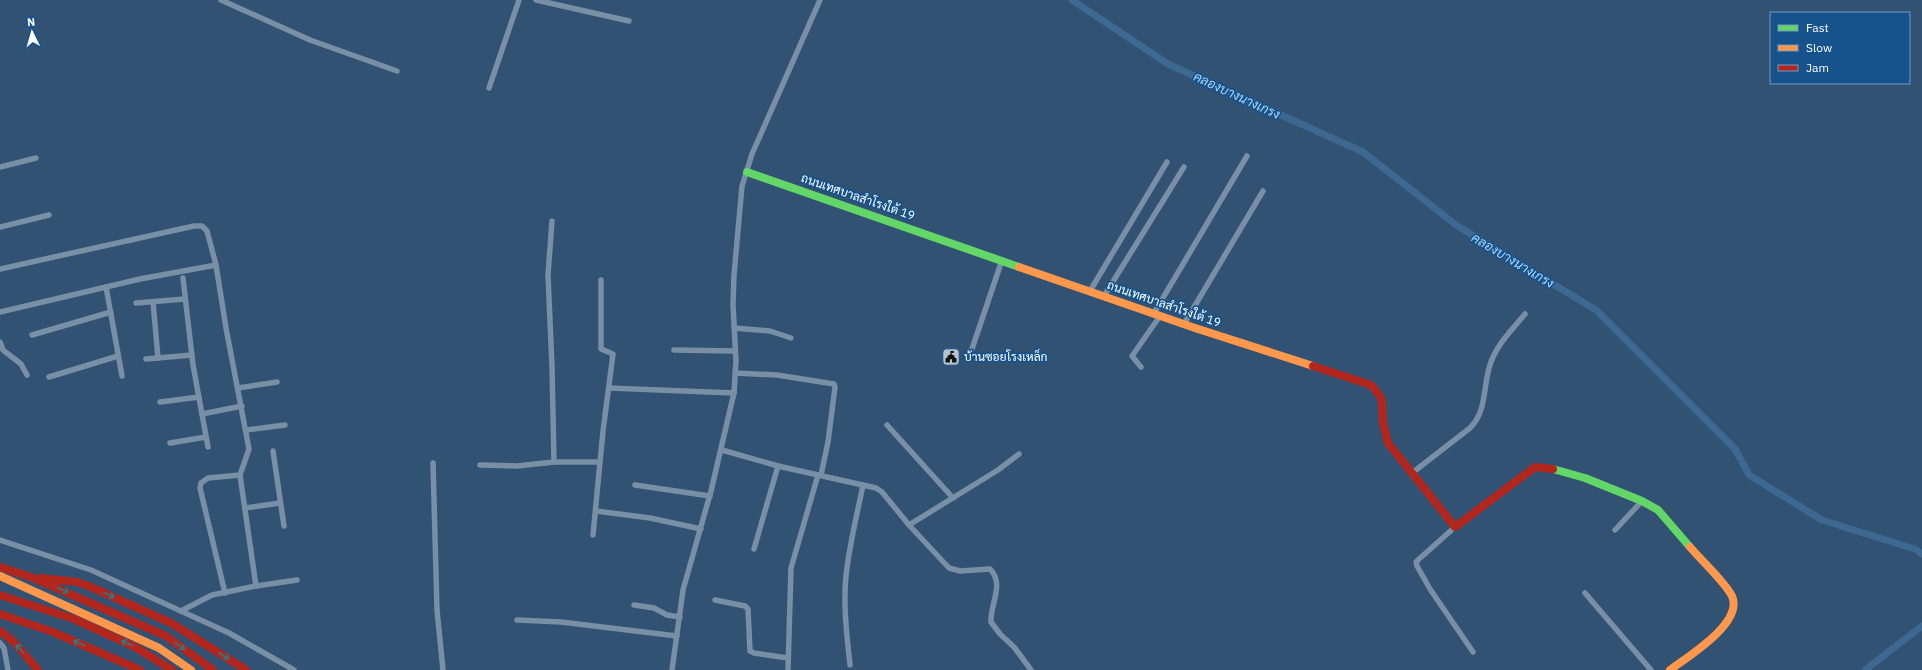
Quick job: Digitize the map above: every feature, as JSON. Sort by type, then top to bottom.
[{"type":"main road","name":"ถนนเทศบาลสำโรงใต้ 19","points":[[745,175],[1002,260],[1184,324],[1371,385],[1380,396],[1382,402],[1383,423],[1388,443],[1455,527]]},
{"type":"main road","points":[[1455,527],[1535,467],[1553,468],[1585,478],[1642,501],[1658,510],[1728,590],[1733,604],[1728,620],[1722,628],[1670,670]]},
{"type":"main road","points":[[0,567],[31,577],[166,636],[213,670]]},
{"type":"main road","points":[[0,576],[159,648],[191,670]]},
{"type":"main road","points":[[31,577],[77,582],[91,587],[171,623],[246,670]]},
{"type":"main road","points":[[0,595],[74,619],[135,647],[172,670]]},
{"type":"main road","points":[[0,614],[59,635],[140,670]]},
{"type":"main road","points":[[0,631],[14,642],[38,670]]},
{"type":"street","points":[[221,0],[310,40],[397,71]]},
{"type":"street","points":[[489,88],[519,0]]},
{"type":"street","points":[[536,0],[629,21]]},
{"type":"street","points":[[672,670],[680,617],[682,590],[710,496],[722,450],[734,393],[734,264],[742,186],[752,154],[820,0]]},
{"type":"street","points":[[1141,367],[1132,356],[1247,156]]},
{"type":"street","points":[[0,167],[36,158]]},
{"type":"street","points":[[1090,291],[1167,162]]},
{"type":"street","points":[[1104,296],[1184,167]]},
{"type":"street","points":[[1184,324],[1263,192]]},
{"type":"street","points":[[0,227],[49,215]]},
{"type":"street","points":[[552,220],[548,274],[554,462]]},
{"type":"street","points":[[0,269],[194,226],[202,226],[207,231],[216,265],[226,328],[249,449],[240,474],[256,586]]},
{"type":"street","points":[[972,349],[1002,260]]},
{"type":"street","points":[[0,312],[140,279],[216,265]]},
{"type":"street","points":[[183,278],[192,355],[208,447]]},
{"type":"street","points":[[593,535],[613,354],[601,349],[601,280]]},
{"type":"street","points":[[106,287],[122,376]]},
{"type":"street","points":[[136,303],[185,299]]},
{"type":"street","points":[[153,302],[158,358]]},
{"type":"street","points":[[32,335],[110,312]]},
{"type":"street","points":[[1412,473],[1470,428],[1477,420],[1483,401],[1490,365],[1497,350],[1525,314]]},
{"type":"street","points":[[734,328],[770,331],[791,338]]},
{"type":"street","points":[[0,342],[3,350],[22,364],[27,375]]},
{"type":"street","points":[[674,350],[735,351]]},
{"type":"street","points":[[146,359],[192,355]]},
{"type":"street","points":[[49,377],[118,356]]},
{"type":"street","points":[[735,373],[777,375],[834,384],[835,387],[828,442],[791,568],[788,670]]},
{"type":"street","points":[[238,388],[277,382]]},
{"type":"street","points":[[609,388],[734,393]]},
{"type":"street","points":[[160,402],[199,397]]},
{"type":"street","points":[[202,414],[242,406]]},
{"type":"street","points":[[246,430],[285,425]]},
{"type":"street","points":[[887,425],[953,498]]},
{"type":"street","points":[[170,443],[206,438]]},
{"type":"street","points":[[273,450],[284,526]]},
{"type":"street","points":[[722,450],[778,466],[879,490],[949,568],[960,572],[990,569],[994,573],[997,585],[991,622],[1000,634],[1014,647],[1031,670]]},
{"type":"street","points":[[909,525],[998,470],[1019,454]]},
{"type":"street","points":[[433,462],[437,610],[444,670]]},
{"type":"street","points":[[480,465],[517,466],[554,462],[600,462]]},
{"type":"street","points":[[754,549],[778,466]]},
{"type":"street","points":[[225,593],[200,488],[201,483],[208,478],[240,474]]},
{"type":"street","points":[[635,485],[710,496]]},
{"type":"street","points":[[850,665],[846,630],[846,578],[848,560],[863,485]]},
{"type":"street","points":[[1615,530],[1642,501]]},
{"type":"street","points":[[245,508],[280,503]]},
{"type":"street","points":[[596,510],[650,518],[701,529]]},
{"type":"street","points":[[1455,527],[1416,562],[1430,589],[1473,652]]},
{"type":"street","points":[[0,540],[91,570],[229,633],[294,670]]},
{"type":"street","points":[[181,611],[204,598],[256,586],[297,580]]},
{"type":"street","points":[[1585,593],[1650,670]]},
{"type":"street","points":[[715,600],[745,606],[748,609],[750,651],[754,653],[788,658]]},
{"type":"street","points":[[634,605],[654,608],[667,615],[680,617]]},
{"type":"street","points":[[517,620],[561,622],[677,636]]},
{"type":"street","points":[[0,643],[4,648],[8,670]]},
{"type":"waterway","name":"คลองบางนางเกรง","points":[[1072,0],[1168,64],[1363,152],[1456,225],[1596,310],[1735,449],[1749,475],[1822,520],[1915,549],[1922,554]]},
{"type":"waterway","points":[[1865,670],[1922,626]]},
{"type":"traffic: fast","points":[[747,172],[1019,267]]},
{"type":"traffic: fast","points":[[1553,469],[1585,478],[1642,501],[1658,510],[1690,547]]},
{"type":"traffic: slow","points":[[1019,267],[1195,328],[1313,366]]},
{"type":"traffic: slow","points":[[1670,670],[1700,648],[1722,628],[1730,617],[1733,606],[1732,596],[1729,590],[1690,547]]},
{"type":"traffic: slow","points":[[0,576],[159,648],[191,670]]},
{"type":"traffic: jam","points":[[1313,366],[1371,385],[1380,396],[1382,402],[1383,423],[1388,443],[1455,527],[1535,467],[1553,469]]},
{"type":"traffic: jam","points":[[0,567],[31,577],[166,636],[213,670]]},
{"type":"traffic: jam","points":[[41,578],[77,582],[91,587],[171,623],[246,670]]},
{"type":"traffic: jam","points":[[0,595],[74,619],[135,647],[172,670]]},
{"type":"traffic: jam","points":[[0,614],[53,632],[140,670]]},
{"type":"traffic: jam","points":[[0,631],[14,642],[38,670]]},
{"type":"place","name":"บ้านซอยโรงเหล็ก","points":[[951,357]]}]
